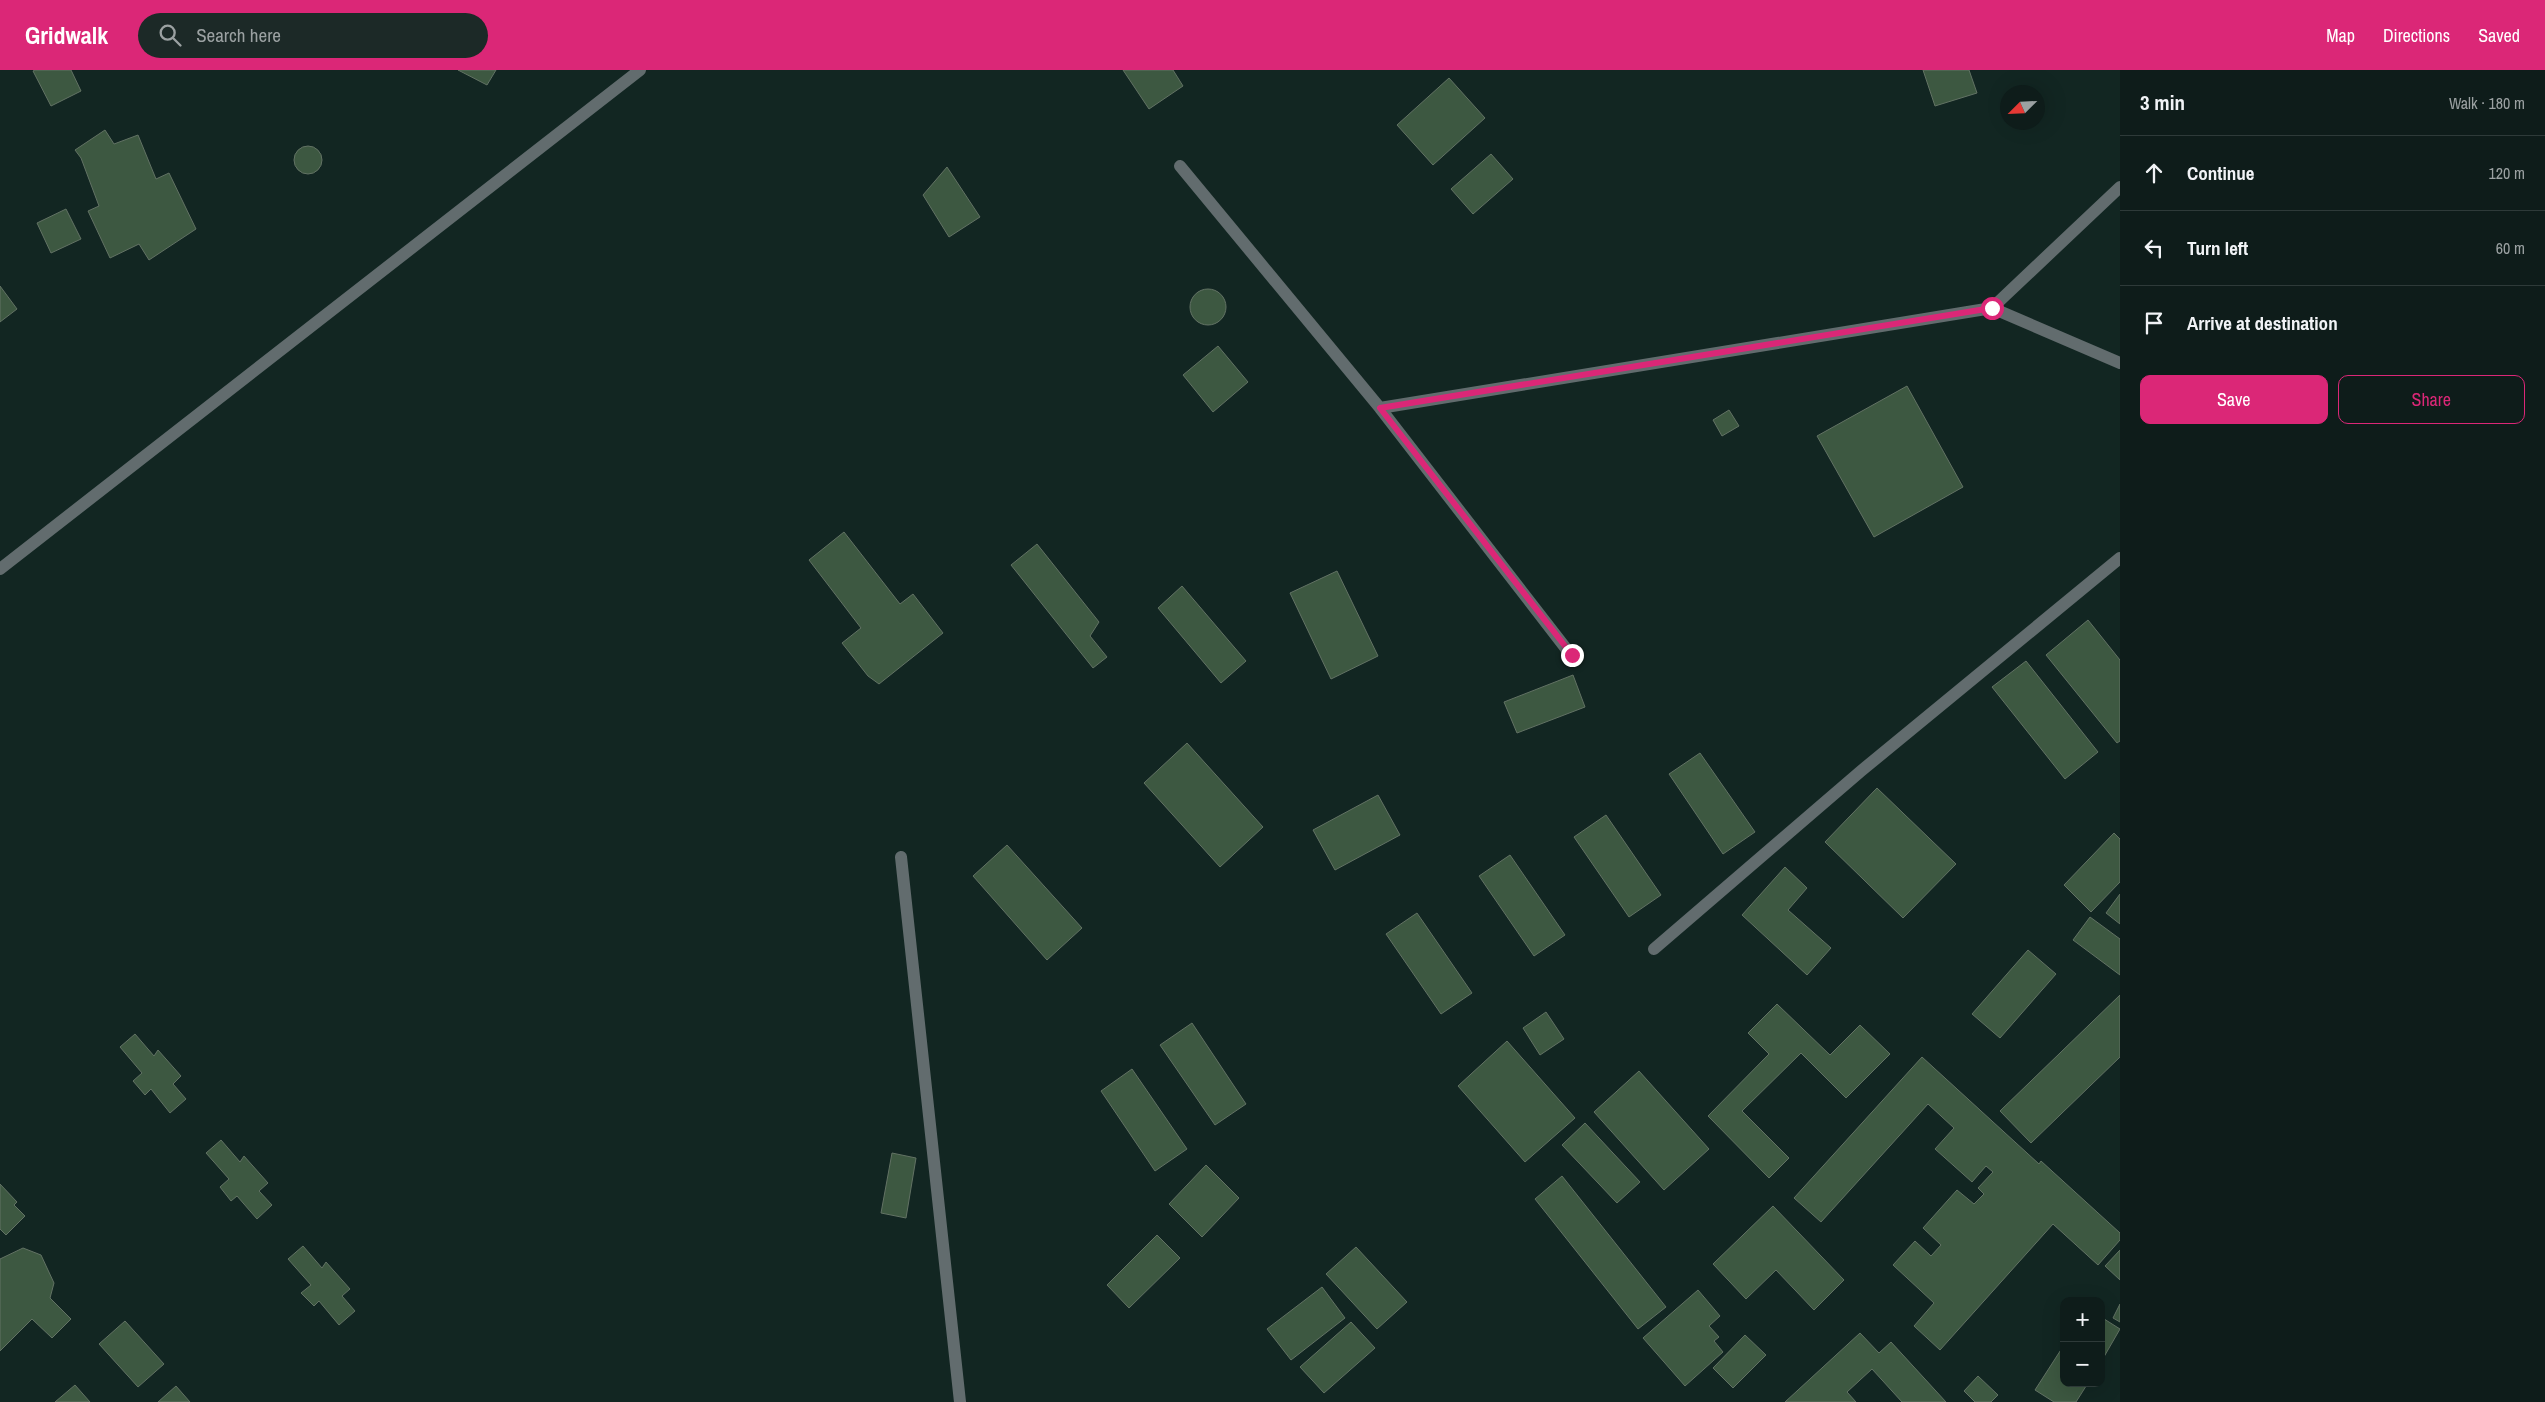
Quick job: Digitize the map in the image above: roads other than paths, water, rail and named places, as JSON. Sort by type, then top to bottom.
[{"type":"street","points":[[0,569],[640,70]]},
{"type":"street","points":[[1180,166],[1380,408],[1572,655]]},
{"type":"street","points":[[1992,308],[2120,187]]},
{"type":"street","points":[[1380,408],[1992,308],[2120,362]]},
{"type":"street","points":[[1654,949],[1861,771],[2120,558]]},
{"type":"street","points":[[900,856],[960,1402]]}]
